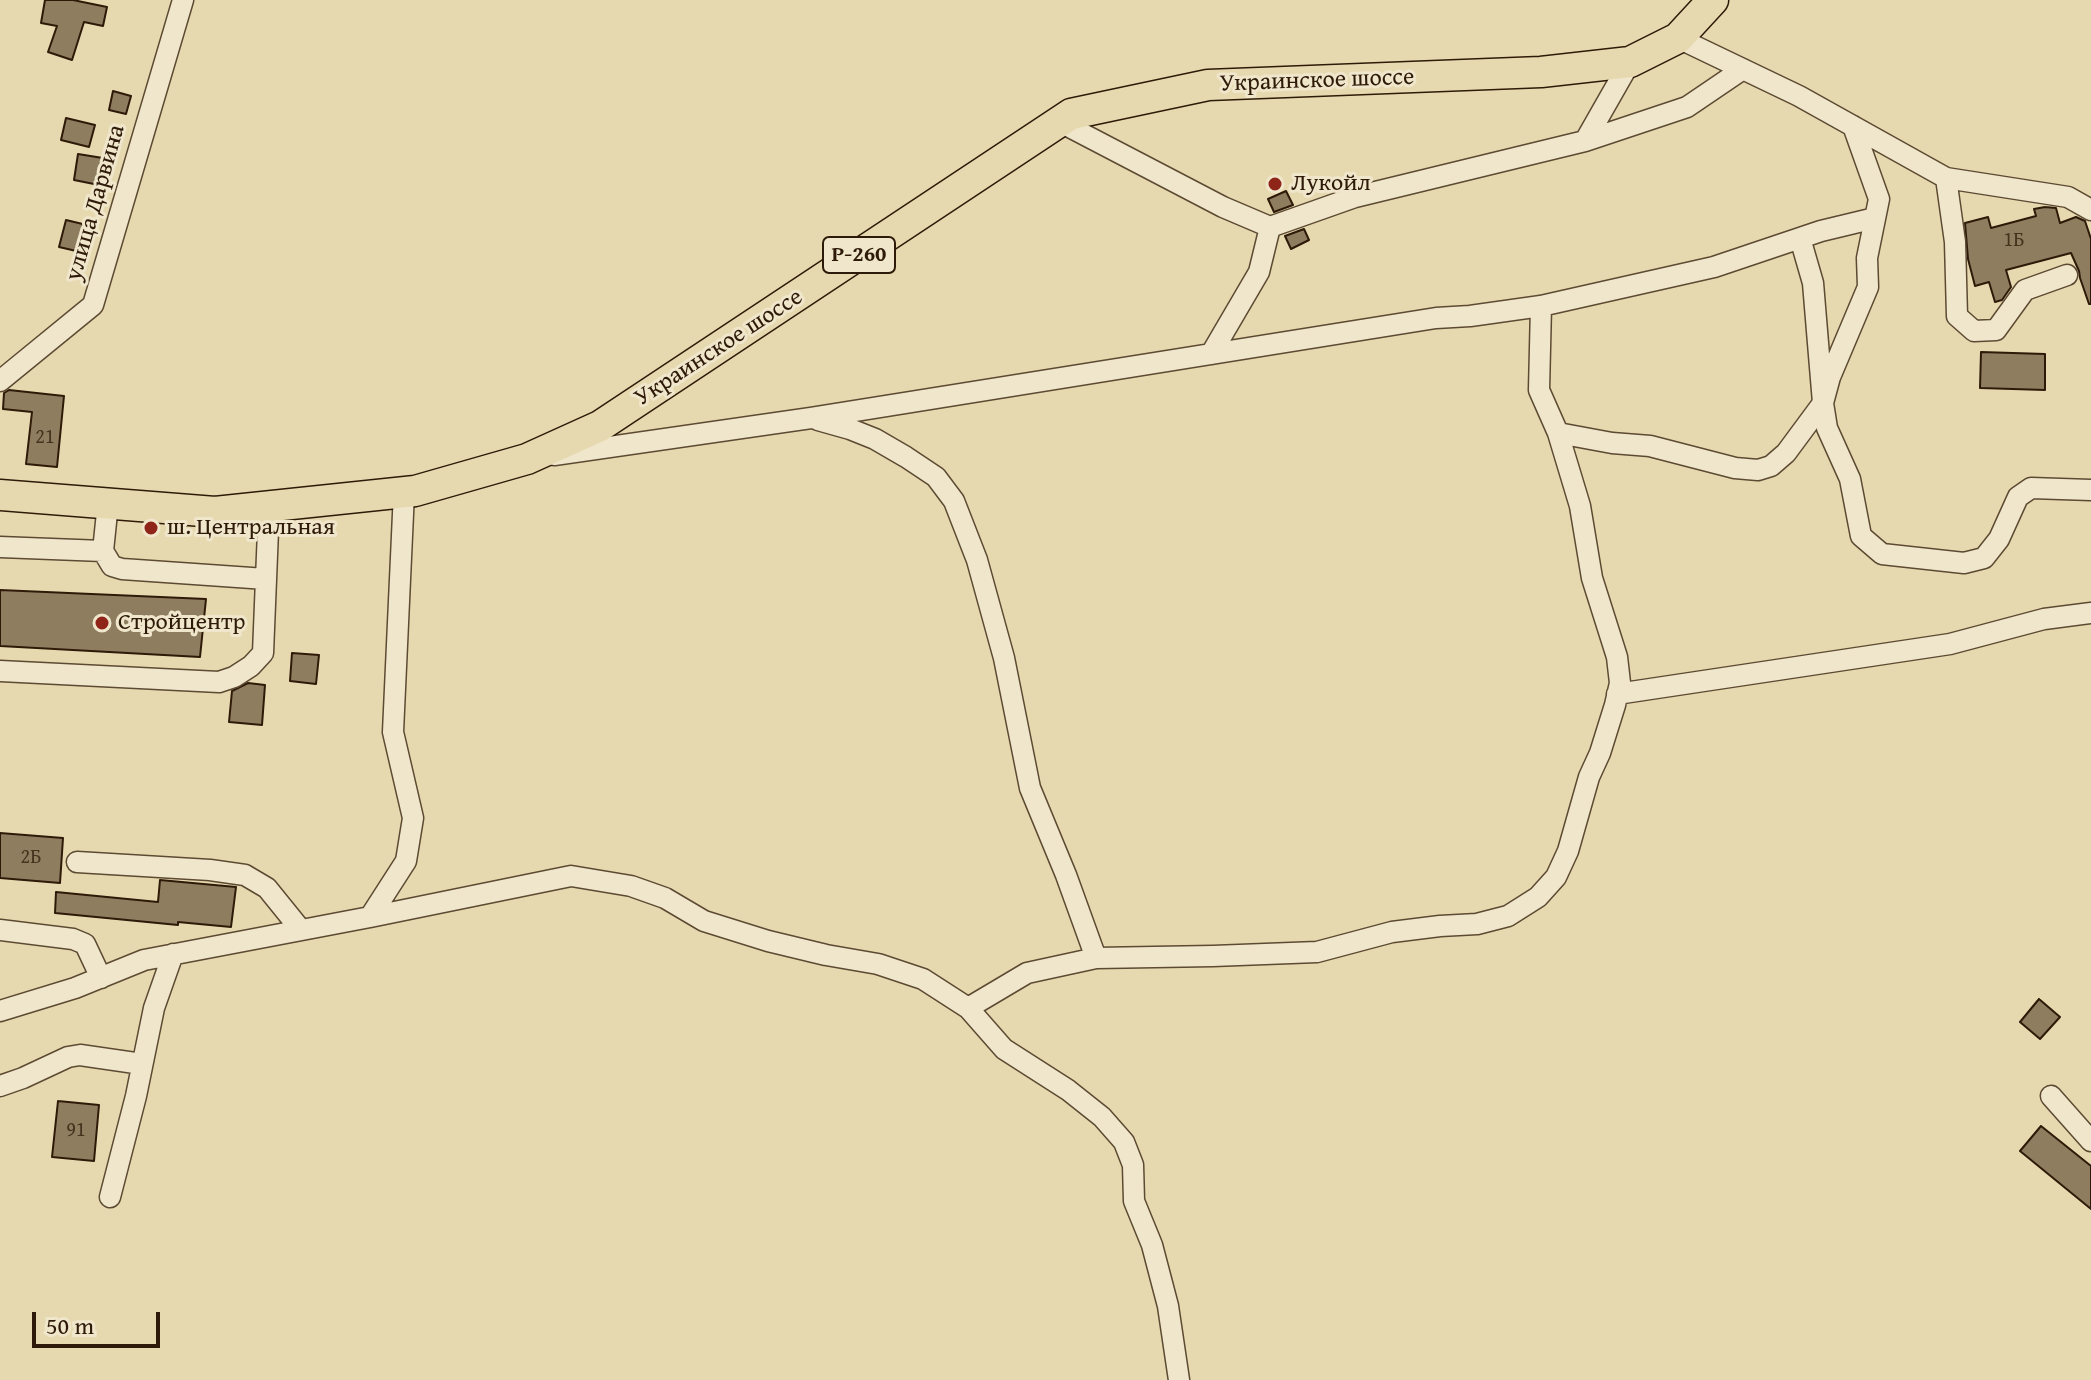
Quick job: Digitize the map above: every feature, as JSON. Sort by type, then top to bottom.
[{"type":"highway","name":"Украинское шоссе","points":[[0,495],[215,512],[404,492],[527,459],[600,426],[1071,114],[1208,85],[1541,72],[1630,62],[1678,38],[1713,0]]},
{"type":"street","name":"улица Дарвина","points":[[0,381],[93,305],[183,0]]},
{"type":"street","points":[[1678,38],[1799,96],[1946,178],[2068,197],[2091,210]]},
{"type":"street","points":[[1585,141],[1630,62]]},
{"type":"street","points":[[1060,122],[1223,207],[1270,227],[1355,197],[1585,141],[1687,107],[1743,69]]},
{"type":"street","points":[[1558,433],[1650,446],[1735,468],[1758,470],[1771,466],[1786,453],[1823,403],[1830,377],[1868,287],[1867,258],[1879,199],[1853,126]]},
{"type":"street","points":[[1946,178],[1955,242],[1957,316],[1974,331],[1996,330],[2025,290],[2067,275]]},
{"type":"street","points":[[527,459],[811,418],[1436,318],[1541,306],[1714,267],[1821,231],[1875,218]]},
{"type":"street","points":[[1211,354],[1259,272],[1270,227]]},
{"type":"street","points":[[1800,238],[1813,283],[1827,428],[1850,479],[1861,536],[1882,554],[1964,563],[1984,558],[1999,539],[2018,497],[2031,488],[2091,490]]},
{"type":"street","points":[[968,1008],[1027,973],[1096,958],[1317,952],[1392,932],[1477,924],[1508,916],[1538,897],[1556,877],[1568,851],[1620,683],[1617,657],[1592,578],[1580,506],[1558,433],[1539,390],[1541,306]]},
{"type":"street","points":[[811,418],[875,439],[936,477],[954,501],[977,560],[1004,658],[1030,788],[1096,958]]},
{"type":"street","points":[[370,917],[406,861],[413,818],[393,732],[404,492]]},
{"type":"street","points":[[108,503],[103,551],[112,566],[266,579]]},
{"type":"street","points":[[0,671],[219,682],[234,677],[263,653],[269,506]]},
{"type":"street","points":[[0,547],[103,551]]},
{"type":"street","points":[[1617,694],[1950,644],[2044,619],[2091,613]]},
{"type":"street","points":[[77,862],[245,875],[267,888],[301,930]]},
{"type":"street","points":[[0,1011],[75,988],[144,960],[173,954],[571,876],[631,886],[665,898],[704,921],[768,941],[878,964],[923,979],[968,1008],[1004,1049],[1068,1090],[1102,1117],[1124,1142],[1133,1165],[1134,1201],[1152,1245],[1168,1306],[1179,1380]]},
{"type":"street","points":[[0,930],[44,934],[85,944],[101,978]]},
{"type":"street","points":[[110,1197],[154,1008],[173,954]]},
{"type":"street","points":[[0,1086],[68,1057],[80,1055],[142,1064]]},
{"type":"street","points":[[2051,1096],[2091,1141]]},
{"type":"building","points":[[45,0],[73,0],[107,7],[103,26],[84,22],[72,60],[48,52],[57,26],[41,23]]},
{"type":"building","points":[[113,91],[131,96],[126,114],[109,110]]},
{"type":"building","points":[[66,118],[95,125],[89,147],[61,140]]},
{"type":"building","points":[[78,154],[109,159],[104,186],[74,180]]},
{"type":"building","points":[[1286,191],[1293,205],[1274,212],[1268,199]]},
{"type":"building","points":[[2056,208],[2060,223],[2076,217],[2085,221],[2091,239],[2091,304],[2071,253],[2006,270],[2011,287],[2002,300],[1995,302],[1989,282],[1975,286],[1968,259],[1965,223],[1988,217],[1991,228],[2036,216],[2034,209]]},
{"type":"building","points":[[66,220],[91,226],[85,253],[59,247]]},
{"type":"building","points":[[1304,229],[1309,240],[1291,249],[1285,236]]},
{"type":"building","points":[[1981,352],[2045,354],[2045,390],[1980,388]]},
{"type":"building","points":[[9,390],[64,396],[57,467],[26,464],[32,412],[3,409],[4,393]]},
{"type":"building","name":"Стройцентр","points":[[0,590],[206,599],[200,657],[0,646]]},
{"type":"building","points":[[292,653],[319,655],[316,684],[290,681]]},
{"type":"building","points":[[248,683],[265,685],[262,725],[229,722],[232,691]]},
{"type":"building","points":[[0,833],[63,838],[60,883],[0,878]]},
{"type":"building","points":[[160,880],[236,887],[231,927],[55,913],[56,892],[158,902]]},
{"type":"building","points":[[2039,999],[2060,1017],[2040,1039],[2020,1022]]},
{"type":"building","points":[[58,1101],[99,1105],[94,1161],[52,1157]]},
{"type":"building","points":[[2041,1126],[2091,1166],[2091,1209],[2020,1151]]},
{"type":"place","name":"Лукойл","points":[[1275,184]]},
{"type":"place","name":"ш. Центральная","points":[[151,528]]},
{"type":"place","name":"Стройцентр","points":[[102,623]]}]
